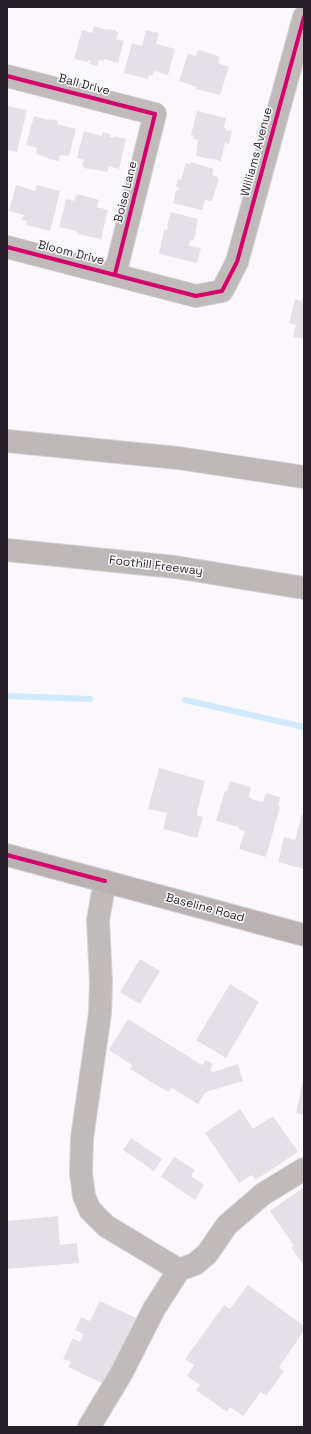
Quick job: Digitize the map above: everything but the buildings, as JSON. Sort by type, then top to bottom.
[{"type":"highway","points":[[7,441],[178,458],[304,477]]},
{"type":"highway","name":"Foothill Freeway","points":[[7,550],[175,567],[304,588]]},
{"type":"main road","name":"Baseline Road","points":[[7,855],[105,880],[304,935]]},
{"type":"street","name":"Williams Avenue","points":[[222,291],[237,262],[304,17]]},
{"type":"street","name":"Ball Drive","points":[[7,76],[156,114]]},
{"type":"street","name":"Boise Lane","points":[[115,274],[156,114]]},
{"type":"street","name":"Bloom Drive","points":[[7,247],[196,296],[222,291]]},
{"type":"street","points":[[105,880],[98,920],[101,982],[100,1013],[82,1138],[81,1173],[84,1196],[90,1210],[106,1226],[179,1270]]},
{"type":"street","points":[[89,1427],[121,1374],[154,1309],[179,1270],[195,1264],[207,1254],[227,1225],[263,1194],[304,1169]]},
{"type":"waterway","points":[[7,696],[90,699]]},
{"type":"waterway","points":[[185,700],[304,727]]},
{"type":"cycle path","points":[[7,247],[196,296],[222,291],[237,262],[304,17]]},
{"type":"cycle path","points":[[7,76],[155,114],[115,274]]},
{"type":"cycle path","points":[[7,855],[105,881]]}]
